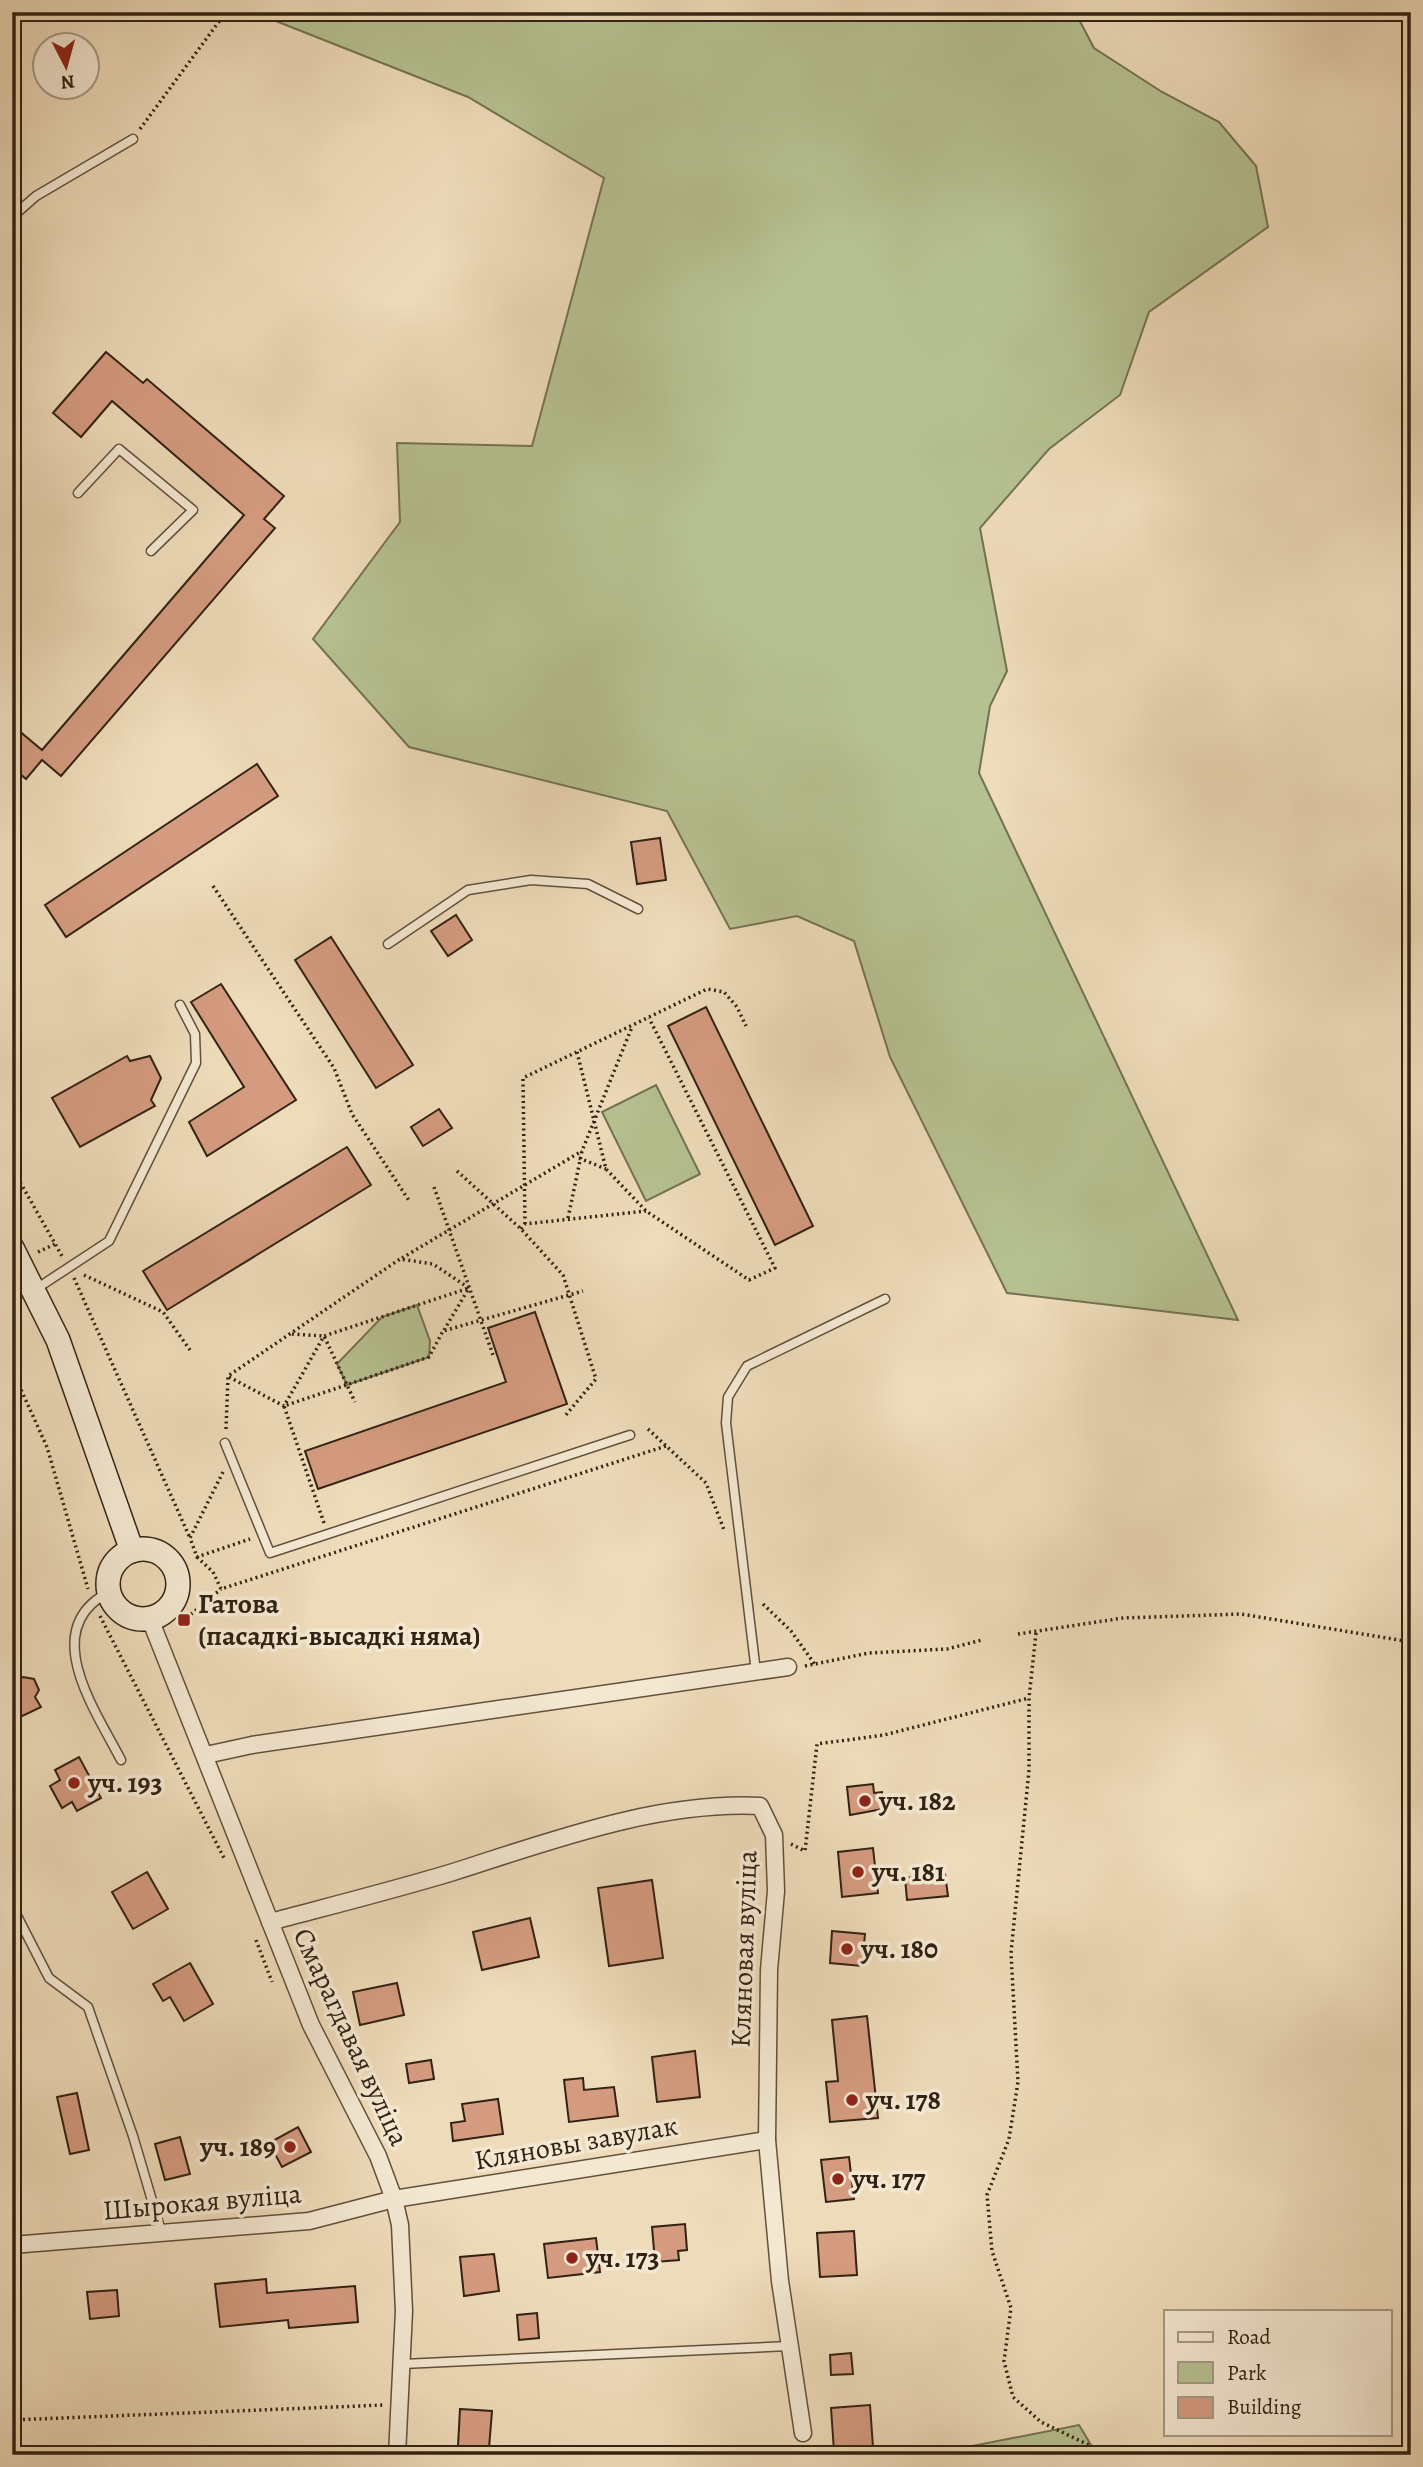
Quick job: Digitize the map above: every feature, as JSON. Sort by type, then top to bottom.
[{"type":"street","points":[[12,1248],[58,1340],[132,1550]]},
{"type":"street","points":[[147,1549],[162,1554],[173,1565],[178,1588],[159,1614],[128,1616],[100,1596],[112,1567],[132,1550],[147,1549]]},
{"type":"street","name":"Смарагдавая вуліца","points":[[159,1614],[206,1755],[311,2025],[374,2146],[394,2199],[400,2225],[403,2269],[403,2364],[397,2455]]},
{"type":"street","points":[[206,1755],[265,1743],[788,1667]]},
{"type":"street","name":"Кляновая вуліца","points":[[270,1922],[447,1874],[568,1835],[715,1804],[760,1806],[774,1835],[776,1891],[769,1970],[767,2140],[780,2281],[803,2433]]},
{"type":"street","name":"Кляновы завулак","points":[[394,2199],[767,2140]]},
{"type":"street","name":"Шырокая вуліца","points":[[12,2245],[309,2221],[394,2199]]},
{"type":"lane","points":[[12,217],[36,196],[133,139]]},
{"type":"lane","points":[[78,493],[119,449],[193,510],[151,551]]},
{"type":"lane","points":[[388,944],[468,890],[519,882],[588,884],[638,909]]},
{"type":"lane","points":[[33,1290],[109,1241],[196,1063],[195,1034],[180,1005]]},
{"type":"lane","points":[[756,1672],[726,1423],[728,1397],[747,1366],[884,1299]]},
{"type":"lane","points":[[225,1443],[270,1553],[630,1435]]},
{"type":"lane","points":[[100,1596],[82,1616],[75,1638],[77,1673],[121,1760]]},
{"type":"lane","points":[[12,1906],[49,1978],[88,2007],[133,2136],[161,2231]]},
{"type":"lane","points":[[403,2364],[789,2346]]},
{"type":"path","points":[[133,139],[226,12]]},
{"type":"path","points":[[213,886],[334,1068],[352,1114],[410,1202]]},
{"type":"path","points":[[521,1229],[525,1224],[523,1078],[707,989],[724,992],[737,1007],[746,1026]]},
{"type":"path","points":[[574,1156],[606,1169],[646,1211],[749,1280],[775,1268],[649,1018]]},
{"type":"path","points":[[568,1219],[582,1151],[633,1025]]},
{"type":"path","points":[[577,1052],[606,1169]]},
{"type":"path","points":[[228,1376],[400,1259],[582,1151]]},
{"type":"path","points":[[12,1168],[69,1268],[197,1557],[213,1572],[221,1589]]},
{"type":"path","points":[[457,1171],[521,1229],[563,1275],[596,1379],[565,1416]]},
{"type":"path","points":[[434,1187],[493,1355]]},
{"type":"path","points":[[525,1224],[646,1211]]},
{"type":"path","points":[[400,1259],[433,1265],[469,1288]]},
{"type":"path","points":[[69,1268],[163,1312],[190,1350]]},
{"type":"path","points":[[284,1406],[429,1357],[469,1288]]},
{"type":"path","points":[[290,1334],[324,1336],[469,1288]]},
{"type":"path","points":[[443,1332],[583,1291]]},
{"type":"path","points":[[324,1336],[355,1402]]},
{"type":"path","points":[[284,1406],[324,1336]]},
{"type":"path","points":[[12,1370],[47,1447],[100,1596],[229,1869]]},
{"type":"path","points":[[190,1538],[223,1471],[228,1376]]},
{"type":"path","points":[[228,1376],[284,1406],[328,1535]]},
{"type":"path","points":[[159,1614],[184,1620],[221,1589],[666,1446]]},
{"type":"path","points":[[197,1557],[262,1535]]},
{"type":"path","points":[[1018,1634],[1123,1618],[1241,1614],[1411,1642]]},
{"type":"path","points":[[1036,1633],[1029,1699],[1029,1770],[1011,1953],[1018,2082],[1009,2139],[987,2195],[992,2251],[1011,2308],[1004,2361],[1013,2397],[1041,2423],[1093,2447],[1099,2455]]},
{"type":"path","points":[[788,1667],[816,1666],[869,1653],[947,1648],[982,1640]]},
{"type":"path","points":[[774,1835],[805,1851],[817,1744],[884,1735],[1029,1699]]},
{"type":"path","points":[[253,1933],[274,1984]]},
{"type":"path","points":[[12,2420],[401,2404]]},
{"type":"green space","points":[[253,12],[1075,12],[1094,48],[1162,92],[1219,122],[1256,166],[1268,227],[1149,312],[1120,395],[1049,449],[980,528],[1007,671],[990,706],[979,773],[1238,1320],[1007,1293],[890,1057],[854,941],[797,916],[730,929],[667,811],[409,747],[313,639],[400,522],[397,443],[532,446],[604,178],[468,97]]},
{"type":"green space","points":[[656,1085],[700,1174],[646,1201],[602,1112]]},
{"type":"green space","points":[[417,1305],[430,1341],[429,1357],[347,1385],[337,1364],[382,1317]]},
{"type":"green space","points":[[1079,2425],[1097,2455],[939,2455],[952,2450]]},
{"type":"building","points":[[106,352],[143,383],[147,379],[284,496],[264,519],[275,528],[61,776],[42,760],[26,779],[12,767],[12,725],[42,750],[244,515],[112,401],[81,437],[53,413]]},
{"type":"building","points":[[257,764],[278,796],[66,937],[45,905]]},
{"type":"building","points":[[660,838],[666,880],[637,884],[631,842]]},
{"type":"building","points":[[456,915],[472,940],[448,956],[431,931]]},
{"type":"building","points":[[331,937],[413,1065],[376,1088],[295,960]]},
{"type":"building","points":[[221,984],[296,1100],[207,1156],[189,1122],[244,1087],[191,1002]]},
{"type":"building","points":[[706,1007],[813,1226],[775,1245],[668,1026]]},
{"type":"building","points":[[127,1056],[130,1061],[150,1056],[161,1078],[151,1100],[155,1106],[80,1147],[52,1098]]},
{"type":"building","points":[[439,1109],[452,1128],[423,1146],[411,1127]]},
{"type":"building","points":[[347,1147],[371,1185],[167,1310],[143,1271]]},
{"type":"building","points":[[535,1312],[567,1404],[318,1489],[305,1451],[506,1382],[488,1328]]},
{"type":"building","points":[[23,1677],[34,1679],[39,1690],[35,1697],[41,1707],[12,1721],[12,1682]]},
{"type":"building","name":"уч. 193","points":[[79,1757],[101,1798],[77,1811],[72,1802],[62,1808],[50,1786],[60,1780],[55,1770]]},
{"type":"building","name":"уч. 182","points":[[873,1784],[874,1793],[882,1792],[883,1809],[850,1815],[847,1787]]},
{"type":"building","name":"уч. 181","points":[[873,1848],[878,1893],[842,1897],[838,1852]]},
{"type":"building","points":[[147,1872],[168,1909],[133,1929],[112,1892]]},
{"type":"building","points":[[945,1874],[948,1896],[907,1900],[905,1878]]},
{"type":"building","points":[[652,1880],[663,1958],[609,1966],[598,1888]]},
{"type":"building","points":[[530,1918],[539,1957],[482,1970],[473,1932]]},
{"type":"building","name":"уч. 180","points":[[832,1931],[865,1934],[862,1966],[830,1963]]},
{"type":"building","points":[[190,1963],[213,2004],[184,2021],[170,1997],[163,2001],[153,1984]]},
{"type":"building","points":[[397,1983],[404,2015],[360,2025],[353,1992]]},
{"type":"building","points":[[867,2016],[878,2118],[830,2122],[826,2082],[838,2081],[832,2020]]},
{"type":"building","points":[[695,2051],[700,2097],[657,2102],[652,2057]]},
{"type":"building","points":[[431,2060],[434,2079],[409,2083],[406,2064]]},
{"type":"building","points":[[583,2078],[584,2090],[614,2087],[618,2116],[569,2122],[564,2080]]},
{"type":"building","points":[[77,2093],[89,2150],[70,2154],[57,2097]]},
{"type":"building","points":[[498,2099],[503,2134],[453,2141],[451,2123],[465,2121],[462,2104]]},
{"type":"building","name":"уч. 189","points":[[298,2127],[311,2152],[282,2167],[269,2143]]},
{"type":"building","points":[[180,2137],[190,2174],[165,2180],[155,2144]]},
{"type":"building","name":"уч. 177","points":[[849,2157],[854,2199],[826,2202],[821,2160]]},
{"type":"building","points":[[685,2224],[687,2250],[678,2251],[679,2260],[655,2262],[652,2227]]},
{"type":"building","points":[[854,2231],[857,2275],[820,2277],[817,2233]]},
{"type":"building","name":"уч. 173","points":[[596,2238],[600,2272],[548,2278],[544,2244]]},
{"type":"building","points":[[494,2254],[499,2291],[464,2296],[460,2257]]},
{"type":"building","points":[[266,2279],[267,2293],[355,2286],[358,2322],[289,2328],[288,2320],[220,2327],[215,2284]]},
{"type":"building","points":[[117,2290],[119,2316],[90,2319],[87,2292]]},
{"type":"building","points":[[537,2313],[539,2338],[519,2340],[517,2315]]},
{"type":"building","points":[[851,2353],[853,2374],[831,2375],[830,2355]]},
{"type":"building","points":[[870,2405],[873,2447],[834,2451],[831,2408]]},
{"type":"building","points":[[460,2409],[492,2411],[489,2448],[458,2446]]},
{"type":"place","name":"Гатова (пасадкі-высадкі няма)","points":[[184,1620]]},
{"type":"place","name":"уч. 193","points":[[74,1783]]},
{"type":"place","name":"уч. 182","points":[[865,1801]]},
{"type":"place","name":"уч. 181","points":[[858,1872]]},
{"type":"place","name":"уч. 180","points":[[847,1949]]},
{"type":"place","name":"уч. 178","points":[[852,2100]]},
{"type":"place","name":"уч. 189","points":[[290,2147]]},
{"type":"place","name":"уч. 177","points":[[838,2179]]},
{"type":"place","name":"уч. 173","points":[[572,2258]]}]
